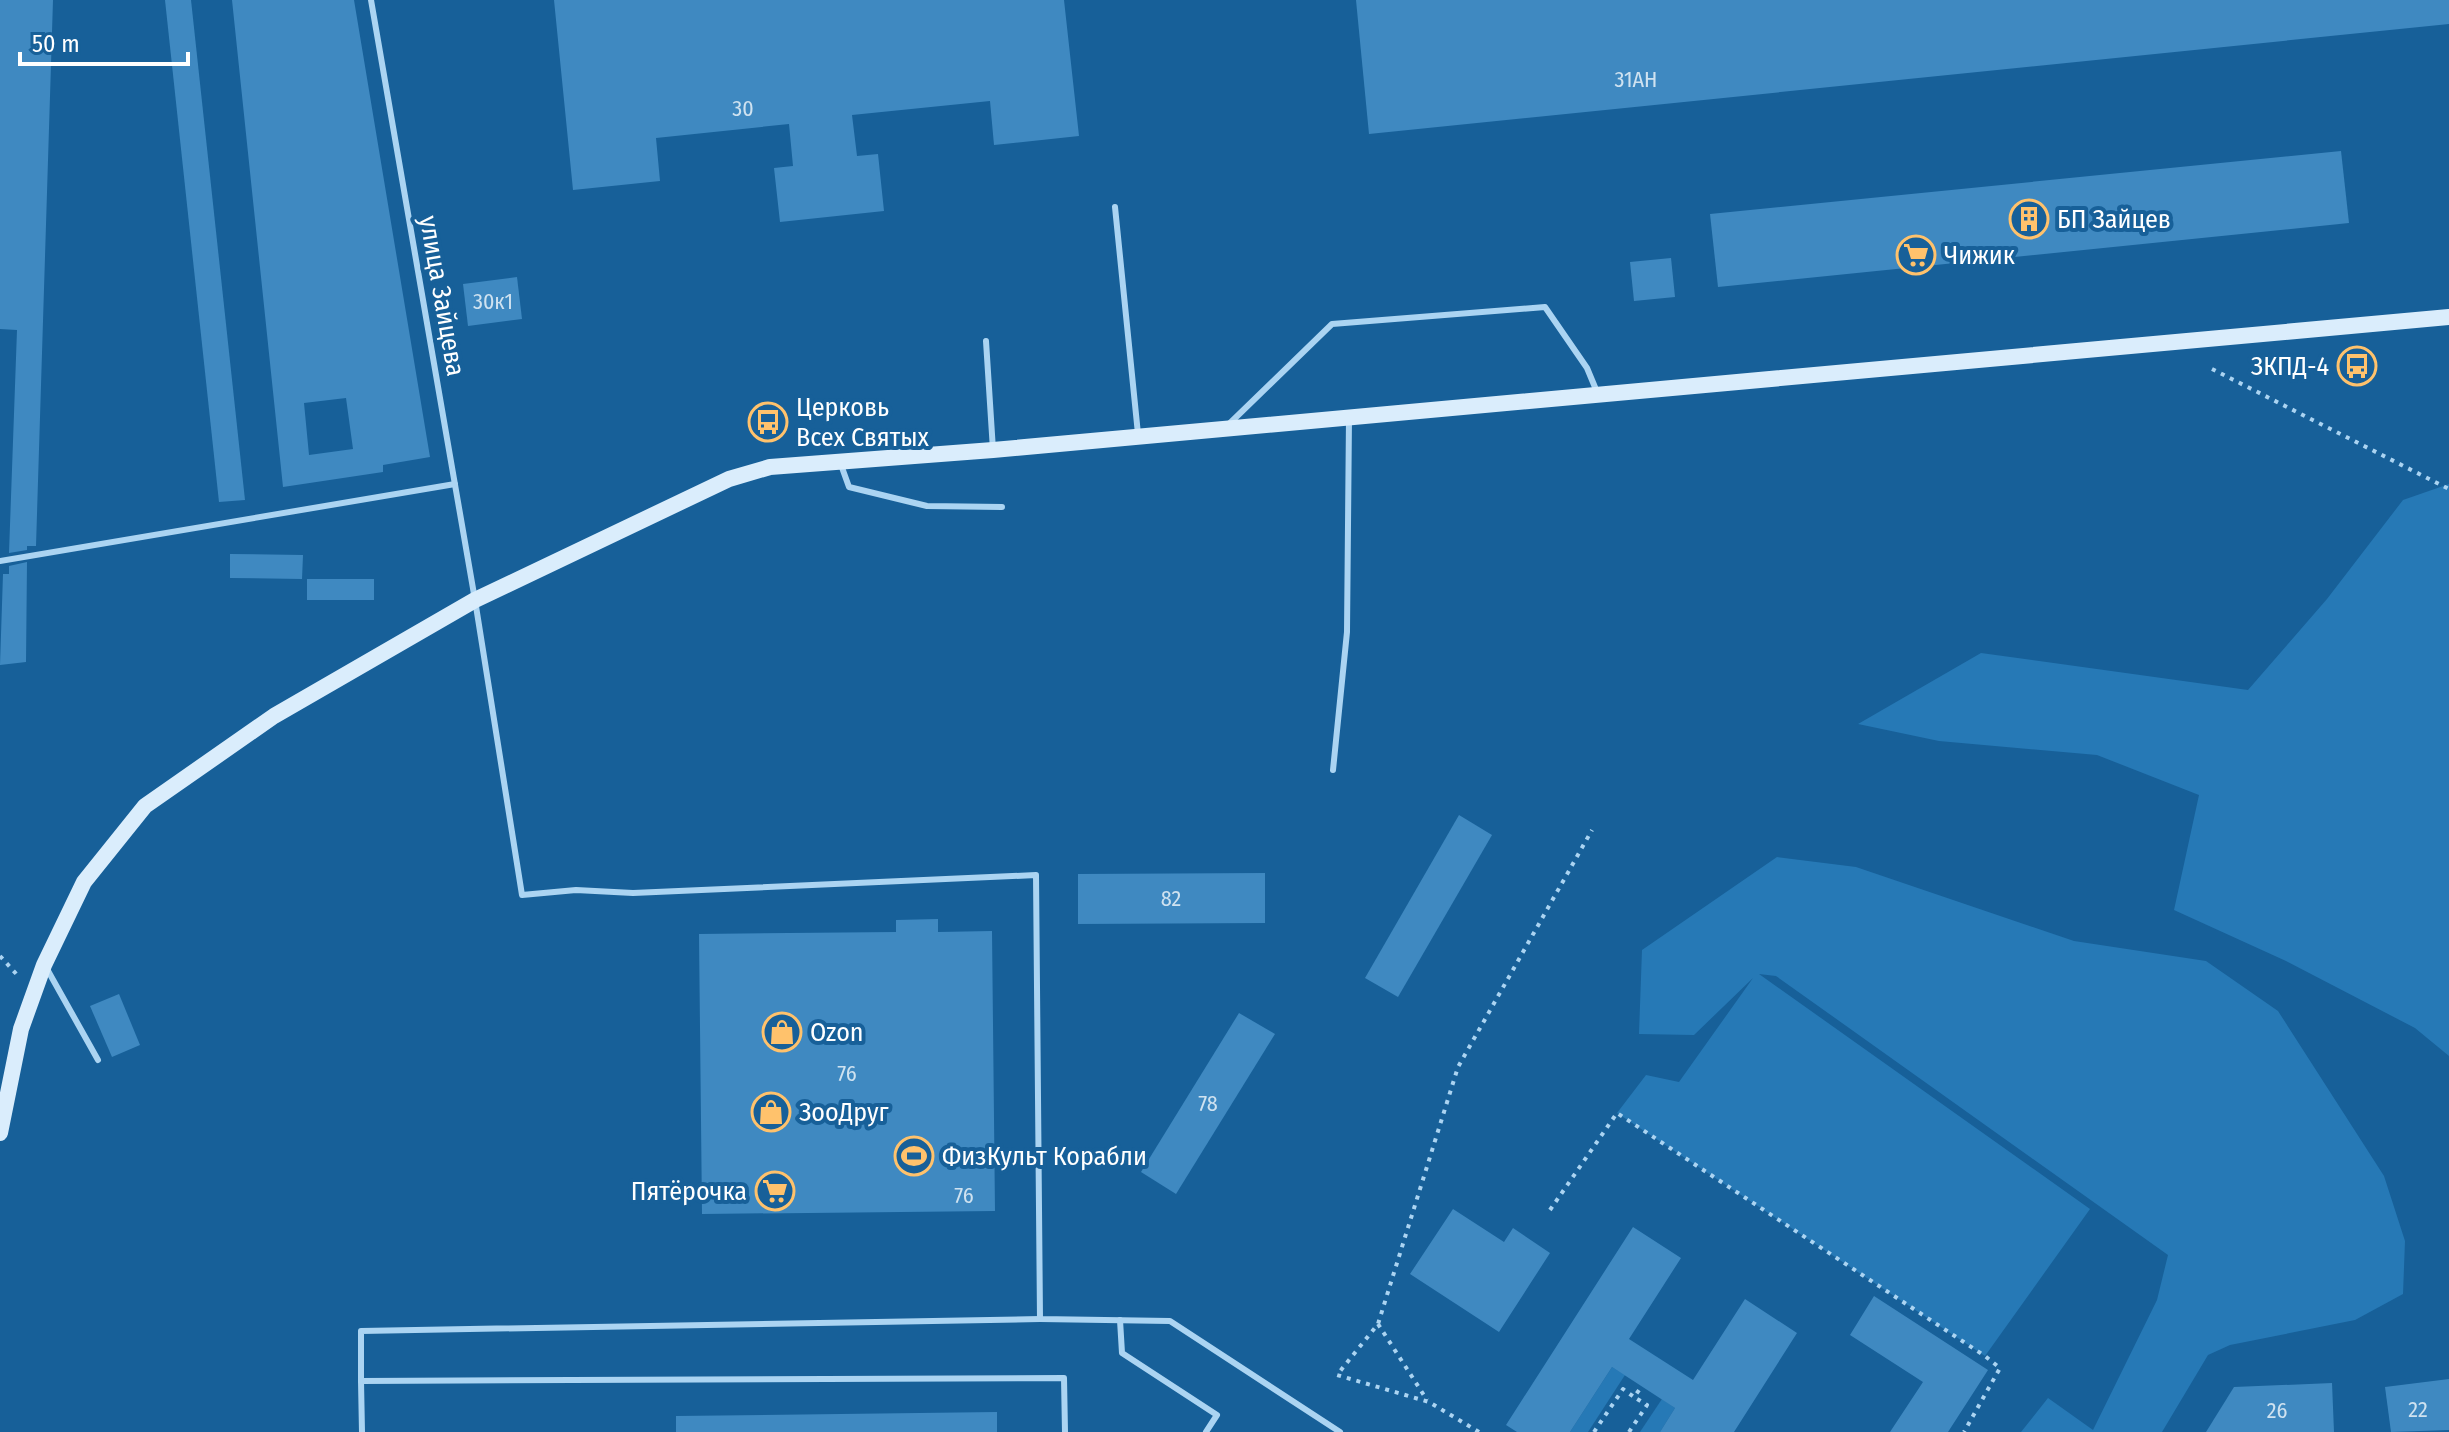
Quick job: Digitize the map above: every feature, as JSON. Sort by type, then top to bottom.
[{"type":"street","points":[[0,1133],[21,1029],[44,965],[84,882],[145,806],[274,716],[475,600],[729,479],[770,467],[993,450],[2449,317]]},
{"type":"lane","name":"улица Зайцева","points":[[371,0],[475,600],[522,895],[576,890],[633,893],[1036,875],[1040,1319]]},
{"type":"lane","points":[[1115,207],[1138,437]]},
{"type":"lane","points":[[1224,429],[1332,324],[1545,307],[1587,368],[1598,394]]},
{"type":"lane","points":[[986,341],[993,450]]},
{"type":"lane","points":[[1333,770],[1347,632],[1349,417]]},
{"type":"lane","points":[[840,462],[849,487],[927,506],[1002,507]]},
{"type":"lane","points":[[0,561],[455,484]]},
{"type":"lane","points":[[44,965],[98,1060]]},
{"type":"lane","points":[[362,1432],[361,1331],[1040,1319],[1170,1321],[1340,1432]]},
{"type":"lane","points":[[1120,1320],[1122,1353],[1217,1415],[1206,1432]]},
{"type":"lane","points":[[361,1381],[1064,1378],[1065,1432]]},
{"type":"path","points":[[2212,369],[2449,489]]},
{"type":"path","points":[[1479,1432],[1429,1402],[1337,1375],[1378,1324],[1458,1067],[1592,830]]},
{"type":"path","points":[[0,956],[32,993]]},
{"type":"path","points":[[1550,1210],[1617,1113],[2000,1368],[1964,1432]]},
{"type":"path","points":[[1378,1324],[1429,1402]]},
{"type":"path","points":[[1634,1397],[1642,1386]]},
{"type":"path","points":[[1594,1432],[1623,1389],[1647,1405],[1629,1432]]},
{"type":"shaded area","points":[[2449,484],[2449,1056],[2415,1028],[2286,961],[2174,910],[2199,795],[2097,755],[1939,741],[1858,724],[1981,653],[2248,690],[2327,599],[2403,500]]},
{"type":"shaded area","points":[[1777,857],[1856,867],[2074,941],[2206,961],[2278,1011],[2384,1176],[2405,1241],[2403,1294],[2355,1320],[2230,1345],[2208,1355],[2162,1432],[2021,1432],[2048,1398],[2093,1430],[2157,1300],[2168,1255],[1776,976],[1759,974],[2090,1209],[1985,1356],[1617,1113],[1646,1075],[1679,1082],[1753,978],[1694,1035],[1639,1034],[1642,950]]},
{"type":"shaded area","points":[[1612,1367],[1625,1375],[1588,1432],[1570,1432]]},
{"type":"shaded area","points":[[1662,1399],[1675,1408],[1660,1432],[1640,1432]]},
{"type":"building","points":[[0,0],[53,0],[36,546],[9,553],[17,330],[0,329]]},
{"type":"building","points":[[165,0],[191,0],[245,500],[219,502]]},
{"type":"building","points":[[232,0],[354,0],[430,457],[383,465],[383,472],[283,487]],"holes":[[[346,398],[353,449],[309,455],[304,403]]]},
{"type":"building","points":[[554,0],[1064,0],[1079,136],[994,145],[990,101],[852,115],[857,156],[878,154],[884,211],[780,222],[774,168],[793,166],[789,124],[656,138],[660,181],[573,190]]},
{"type":"building","points":[[1356,0],[2449,0],[2449,24],[1369,134]]},
{"type":"building","name":"БП Зайцев","points":[[2341,151],[2349,223],[1718,287],[1710,214]]},
{"type":"building","points":[[1671,258],[1675,297],[1634,301],[1630,262]]},
{"type":"building","points":[[517,277],[522,319],[468,326],[463,284]]},
{"type":"building","points":[[230,554],[303,555],[302,579],[230,578]]},
{"type":"building","points":[[27,562],[26,662],[0,665],[3,574],[9,574],[9,566]]},
{"type":"building","points":[[307,579],[374,579],[374,600],[307,600]]},
{"type":"building","points":[[1459,815],[1492,835],[1398,997],[1365,978]]},
{"type":"building","points":[[1265,873],[1265,923],[1078,924],[1078,874]]},
{"type":"building","points":[[938,919],[938,932],[992,931],[995,1211],[702,1214],[699,934],[896,932],[896,920]]},
{"type":"building","points":[[119,994],[140,1045],[112,1057],[90,1006]]},
{"type":"building","points":[[1239,1013],[1275,1034],[1176,1194],[1141,1172]]},
{"type":"building","points":[[1453,1209],[1504,1242],[1513,1228],[1550,1253],[1499,1332],[1410,1274]]},
{"type":"building","points":[[1633,1227],[1681,1258],[1629,1339],[1693,1380],[1745,1299],[1797,1333],[1734,1432],[1660,1432],[1675,1408],[1612,1367],[1570,1432],[1517,1432],[1506,1425]]},
{"type":"building","points":[[1874,1296],[1988,1370],[1948,1432],[1890,1432],[1923,1382],[1850,1335]]},
{"type":"building","points":[[2449,1379],[2449,1430],[2391,1432],[2385,1387]]},
{"type":"building","points":[[2332,1383],[2334,1432],[2206,1432],[2234,1387]]},
{"type":"building","points":[[997,1412],[997,1432],[676,1432],[676,1416]]},
{"type":"place","name":"БП Зайцев","points":[[2029,219]]},
{"type":"place","name":"Чижик","points":[[1916,255]]},
{"type":"place","name":"ЗКПД-4","points":[[2357,366]]},
{"type":"place","name":"Церковь Всех Святых","points":[[768,422]]},
{"type":"place","name":"Ozon","points":[[782,1032]]},
{"type":"place","name":"ЗооДруг","points":[[771,1112]]},
{"type":"place","name":"ФизКульт Корабли","points":[[914,1156]]},
{"type":"place","name":"Пятёрочка","points":[[775,1191]]}]
